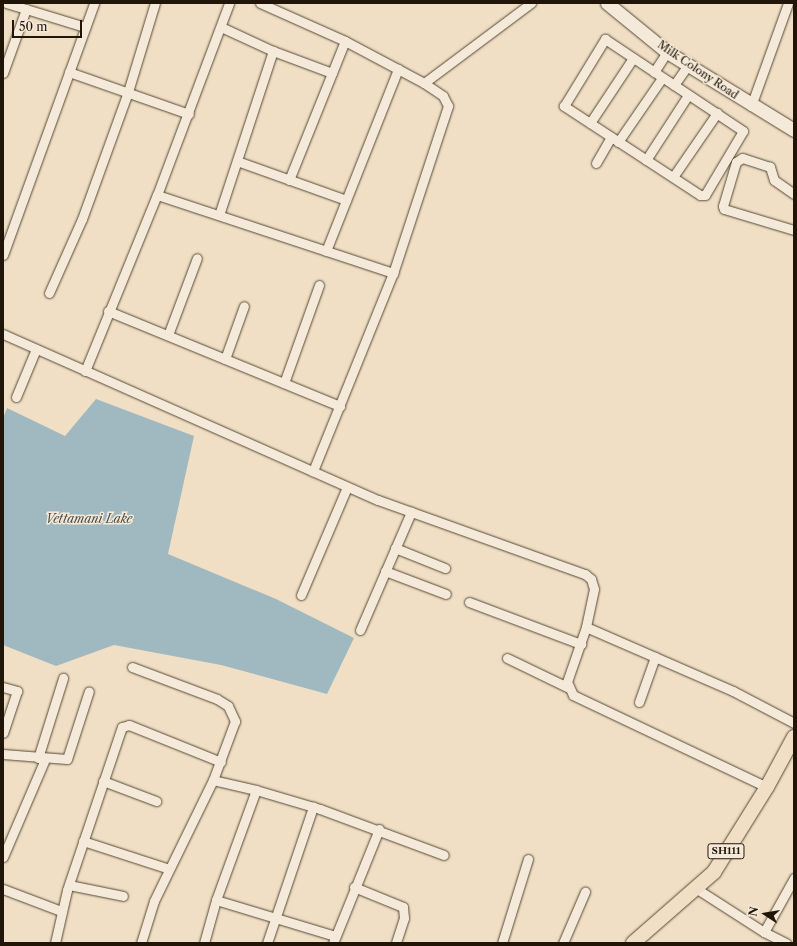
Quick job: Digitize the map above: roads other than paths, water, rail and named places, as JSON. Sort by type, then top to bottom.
[{"type":"main road","name":"Milk Colony Road","points":[[612,5],[667,52],[751,106],[794,130]]},
{"type":"main road","name":"SH111","points":[[637,942],[714,872],[767,787],[794,737]]},
{"type":"street","points":[[6,3],[85,27]]},
{"type":"street","points":[[3,255],[94,3]]},
{"type":"street","points":[[49,293],[82,219],[127,95],[155,3]]},
{"type":"street","points":[[85,371],[189,114],[229,3]]},
{"type":"street","points":[[260,3],[345,40],[424,83],[443,96],[448,106],[447,115],[393,273],[313,471]]},
{"type":"street","points":[[424,83],[531,3]]},
{"type":"street","points":[[751,106],[788,3]]},
{"type":"street","points":[[3,72],[26,9]]},
{"type":"street","points":[[221,27],[272,51],[332,73]]},
{"type":"street","points":[[604,39],[633,58],[743,130],[705,195],[700,195],[564,106],[604,39]]},
{"type":"street","points":[[290,180],[345,40]]},
{"type":"street","points":[[219,215],[272,51]]},
{"type":"street","points":[[654,72],[667,52]]},
{"type":"street","points":[[590,123],[633,58]]},
{"type":"street","points":[[674,85],[688,65]]},
{"type":"street","points":[[326,251],[398,69]]},
{"type":"street","points":[[69,72],[127,95],[189,114]]},
{"type":"street","points":[[596,163],[662,78]]},
{"type":"street","points":[[646,160],[688,95]]},
{"type":"street","points":[[673,177],[717,113]]},
{"type":"street","points":[[794,194],[774,180],[770,167],[742,158],[736,162],[723,206],[724,209],[794,230]]},
{"type":"street","points":[[237,161],[346,200]]},
{"type":"street","points":[[157,194],[393,273]]},
{"type":"street","points":[[168,335],[197,258]]},
{"type":"street","points":[[284,383],[319,284]]},
{"type":"street","points":[[225,359],[244,306]]},
{"type":"street","points":[[108,311],[340,406]]},
{"type":"street","points":[[3,334],[348,487],[411,512],[585,574],[591,580],[594,589],[586,627],[567,687]]},
{"type":"street","points":[[16,397],[36,349]]},
{"type":"street","points":[[301,595],[348,487]]},
{"type":"street","points":[[360,630],[411,512]]},
{"type":"street","points":[[395,548],[445,568]]},
{"type":"street","points":[[385,571],[446,594]]},
{"type":"street","points":[[469,602],[581,644]]},
{"type":"street","points":[[586,627],[733,691],[794,723]]},
{"type":"street","points":[[639,702],[655,657]]},
{"type":"street","points":[[507,658],[567,687],[579,698],[767,787]]},
{"type":"street","points":[[132,667],[228,706],[234,713],[235,721],[213,780],[148,914],[141,943]]},
{"type":"street","points":[[3,857],[41,758],[63,678]]},
{"type":"street","points":[[3,687],[17,691],[3,733]]},
{"type":"street","points":[[3,754],[67,759],[88,691]]},
{"type":"street","points":[[55,943],[61,911],[83,841],[119,731],[125,724],[220,762]]},
{"type":"street","points":[[213,780],[256,790],[312,807],[379,829],[444,854]]},
{"type":"street","points":[[103,781],[156,801]]},
{"type":"street","points":[[204,943],[216,900],[256,790]]},
{"type":"street","points":[[267,943],[274,918],[312,807]]},
{"type":"street","points":[[216,900],[274,918],[334,940],[354,887],[379,829]]},
{"type":"street","points":[[83,841],[169,869]]},
{"type":"street","points":[[502,943],[528,859]]},
{"type":"street","points":[[764,932],[794,878]]},
{"type":"street","points":[[69,885],[124,896]]},
{"type":"street","points":[[354,887],[403,906],[404,918],[396,943]]},
{"type":"street","points":[[3,889],[61,911]]},
{"type":"street","points":[[697,889],[764,932],[786,943]]},
{"type":"street","points":[[563,943],[584,892]]},
{"type":"water","name":"Vettamani Lake","points":[[96,399],[194,436],[168,554],[276,599],[354,638],[327,694],[221,665],[114,645],[56,666],[3,645],[3,418],[7,408],[65,436]]}]
